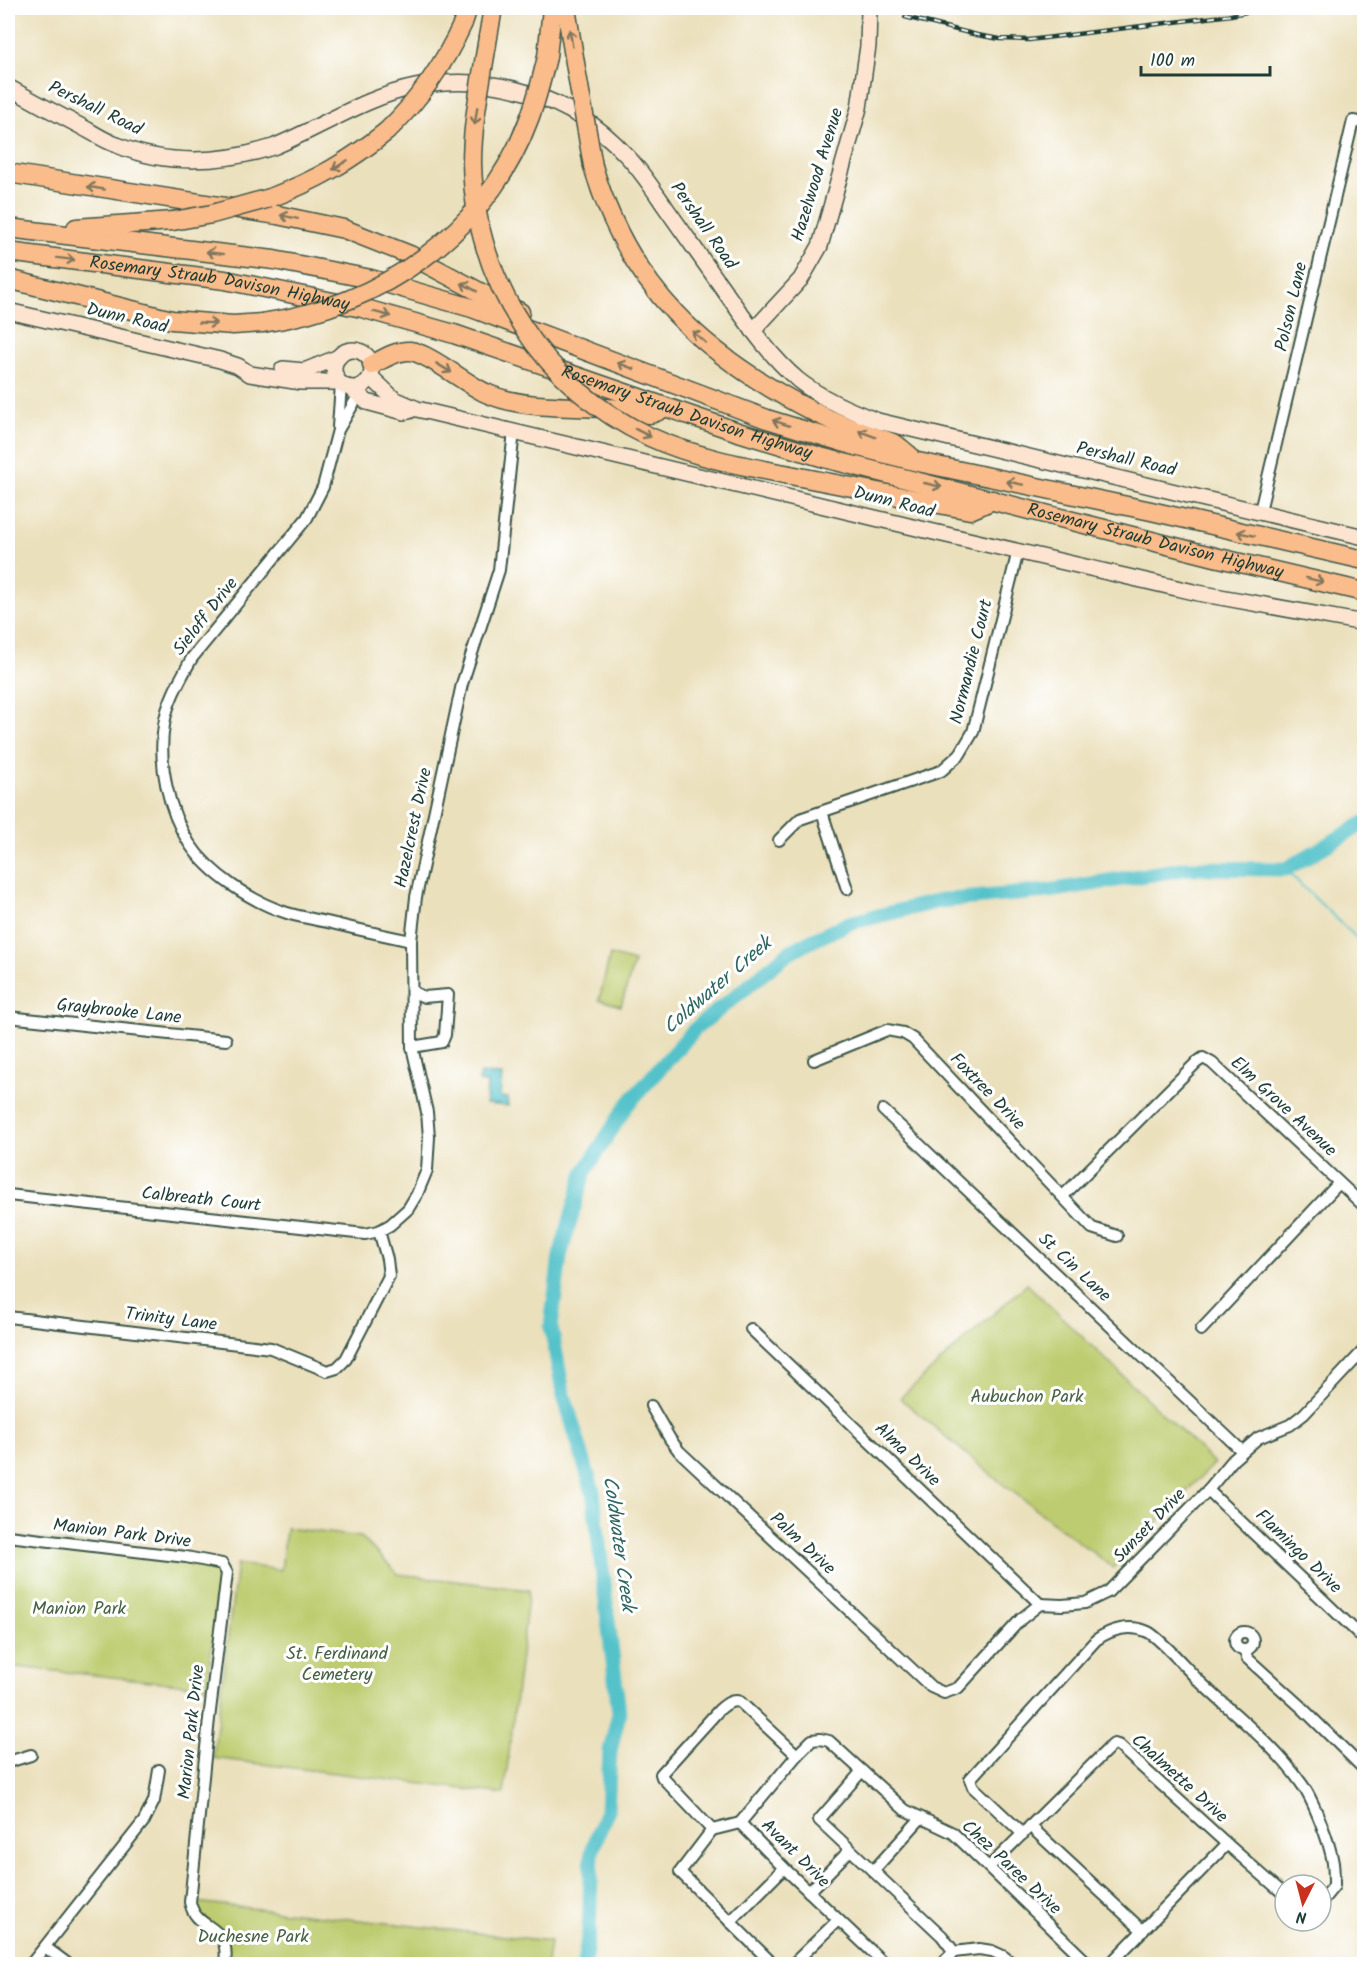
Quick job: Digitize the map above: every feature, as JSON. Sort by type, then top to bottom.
[{"type":"highway","points":[[493,8],[473,142],[475,203],[480,229],[487,255],[508,304],[521,327],[544,357],[575,388],[600,408],[661,441],[723,461],[970,510],[993,500]]},
{"type":"highway","points":[[8,279],[172,320],[233,325],[305,315],[363,294],[399,274],[440,244],[483,200],[516,149],[529,121],[547,57],[552,8]]},
{"type":"highway","points":[[566,8],[593,166],[609,215],[636,265],[674,314],[719,353],[768,386],[816,413],[895,444],[918,462]]},
{"type":"highway","points":[[38,231],[172,221],[212,214],[270,198],[339,167],[387,131],[420,96],[438,71],[465,15]]},
{"type":"highway","points":[[8,173],[277,215],[344,229],[410,255],[544,323],[575,347]]},
{"type":"highway","name":"Rosemary Straub Davison Highway","points":[[8,228],[273,260],[363,277],[472,308],[767,419],[855,446],[918,462],[1151,511],[1365,560]]},
{"type":"highway","name":"Rosemary Straub Davison Highway","points":[[8,252],[204,277],[328,300],[454,334],[814,455],[1215,557],[1365,592]]},
{"type":"highway","points":[[356,383],[387,357],[407,350],[434,362],[478,390],[504,399],[523,403],[611,408],[651,414],[666,407]]},
{"type":"street","name":"Hazelwood Avenue","points":[[753,331],[801,279],[820,246],[859,108],[868,46],[870,8]]},
{"type":"street","name":"Pershall Road","points":[[8,87],[116,145],[142,153],[186,160],[215,159],[273,147],[382,96],[414,87],[472,82],[529,92],[559,104],[590,123],[624,152],[649,182],[753,331],[779,362],[799,381],[825,398],[869,418],[1365,537]]},
{"type":"street","name":"Polson Lane","points":[[1260,511],[1353,121],[1365,123]]},
{"type":"street","name":"Dunn Road","points":[[8,311],[219,360],[238,366],[250,374],[301,382],[356,383],[417,409],[1198,593],[1365,623]]},
{"type":"street","name":"Dunn Road","points":[[238,366],[253,364],[304,371],[355,350],[366,355],[356,383],[367,402],[404,412],[417,409]]},
{"type":"street","points":[[339,357],[334,372],[356,383]]},
{"type":"street","name":"Sieloff Drive","points":[[356,383],[338,430],[323,487],[307,518],[192,658],[176,689],[164,724],[162,764],[171,804],[189,843],[213,871],[237,889],[286,913],[411,941]]},
{"type":"street","name":"Sieloff Drive","points":[[338,430],[356,383]]},
{"type":"street","name":"Hazelcrest Drive","points":[[390,1225],[408,1209],[427,1170],[429,1137],[427,1112],[412,1047],[411,941],[417,889],[462,684],[499,570],[514,431]]},
{"type":"street","name":"Normandie Court","points":[[779,840],[800,819],[941,771],[960,754],[973,732],[1018,551]]},
{"type":"street","points":[[822,812],[846,889]]},
{"type":"street","points":[[412,992],[424,997],[448,995],[446,1035],[442,1042],[412,1047]]},
{"type":"street","name":"Graybrooke Lane","points":[[8,1017],[226,1040]]},
{"type":"street","name":"Foxtree Drive","points":[[814,1060],[887,1030],[903,1033],[913,1040],[1092,1228],[1117,1236]]},
{"type":"street","name":"Elm Grove Avenue","points":[[1063,1196],[1203,1058],[1212,1063],[1365,1206]]},
{"type":"street","name":"St Cin Lane","points":[[884,1110],[1242,1451]]},
{"type":"street","points":[[1201,1330],[1340,1183]]},
{"type":"street","name":"Calbreath Court","points":[[8,1195],[346,1233],[365,1234],[379,1231],[390,1225]]},
{"type":"street","name":"Trinity Lane","points":[[8,1317],[271,1348],[327,1371],[337,1368],[346,1359],[388,1276],[387,1259],[379,1231]]},
{"type":"street","name":"Alma Drive","points":[[751,1329],[1040,1604]]},
{"type":"street","name":"Sunset Drive","points":[[1040,1604],[1085,1603],[1108,1592],[1208,1490],[1242,1451],[1258,1437],[1290,1425],[1304,1414],[1365,1350]]},
{"type":"street","name":"Palm Drive","points":[[651,1406],[679,1451],[932,1687],[944,1693],[958,1688],[1026,1615],[1040,1604]]},
{"type":"street","name":"Flamingo Drive","points":[[1208,1490],[1365,1638]]},
{"type":"street","name":"Manion Park Drive","points":[[8,1536],[186,1557],[222,1564],[227,1573]]},
{"type":"street","name":"Marion Park Drive","points":[[225,1965],[224,1941],[218,1932],[194,1914],[190,1902],[227,1573]]},
{"type":"street","points":[[1143,1931],[973,1787],[970,1779],[1096,1640],[1116,1630],[1130,1628],[1149,1632],[1272,1748],[1302,1784],[1320,1822],[1333,1862],[1333,1887]]},
{"type":"street","points":[[1245,1650],[1247,1659],[1365,1769]]},
{"type":"street","points":[[712,1830],[661,1774],[724,1705],[736,1700],[740,1702],[797,1755]]},
{"type":"street","name":"Avant Drive","points":[[820,1739],[812,1740],[797,1755],[740,1823],[885,1965]]},
{"type":"street","name":"Chez Paree Drive","points":[[820,1739],[829,1741],[905,1810],[953,1833],[989,1867],[1076,1960],[1089,1965]]},
{"type":"street","name":"Chalmette Drive","points":[[989,1867],[1114,1744],[1124,1749],[1227,1844],[1110,1965]]},
{"type":"street","points":[[8,1761],[31,1755]]},
{"type":"street","points":[[31,1965],[144,1821],[154,1801],[159,1770]]},
{"type":"street","points":[[862,1771],[819,1820],[942,1936],[954,1952]]},
{"type":"street","points":[[873,1871],[921,1818]]},
{"type":"street","points":[[740,1823],[712,1830],[681,1872],[773,1965]]},
{"type":"street","points":[[1227,1844],[1273,1884]]},
{"type":"street","points":[[809,1892],[850,1851]]},
{"type":"street","points":[[730,1922],[784,1868]]},
{"type":"street","points":[[793,1965],[838,1920]]},
{"type":"street","points":[[45,1947],[68,1965]]},
{"type":"street","points":[[941,1965],[954,1952],[979,1949],[1003,1956],[1013,1965]]},
{"type":"green space","points":[[610,955],[634,962],[621,1006],[599,1000]]},
{"type":"green space","name":"Aubuchon Park","points":[[1027,1284],[1214,1463],[1113,1568],[991,1475],[900,1398]]},
{"type":"green space","name":"St. Ferdinand Cemetery","points":[[286,1528],[361,1537],[398,1574],[529,1590],[504,1794],[213,1758],[237,1564],[281,1570]]},
{"type":"green space","name":"Manion Park","points":[[8,1536],[222,1561],[207,1687],[8,1666]]},
{"type":"green space","name":"Duchesne Park","points":[[195,1902],[550,1941],[547,1964],[225,1964],[224,1941],[194,1914]]},
{"type":"water","points":[[480,1074],[502,1075],[500,1097],[508,1098],[508,1106],[486,1104],[487,1083],[479,1082]]},
{"type":"waterway","name":"Coldwater Creek","points":[[584,1964],[589,1932],[592,1851],[607,1810],[610,1751],[619,1713],[593,1492],[563,1392],[551,1327],[560,1256],[584,1173],[627,1105],[695,1029],[791,951],[849,923],[939,901],[1049,891],[1188,868],[1286,869],[1364,823]]},
{"type":"waterway","points":[[1286,869],[1364,945]]},
{"type":"railway","points":[[905,17],[977,35],[1029,40],[1231,15],[1265,8]]}]
